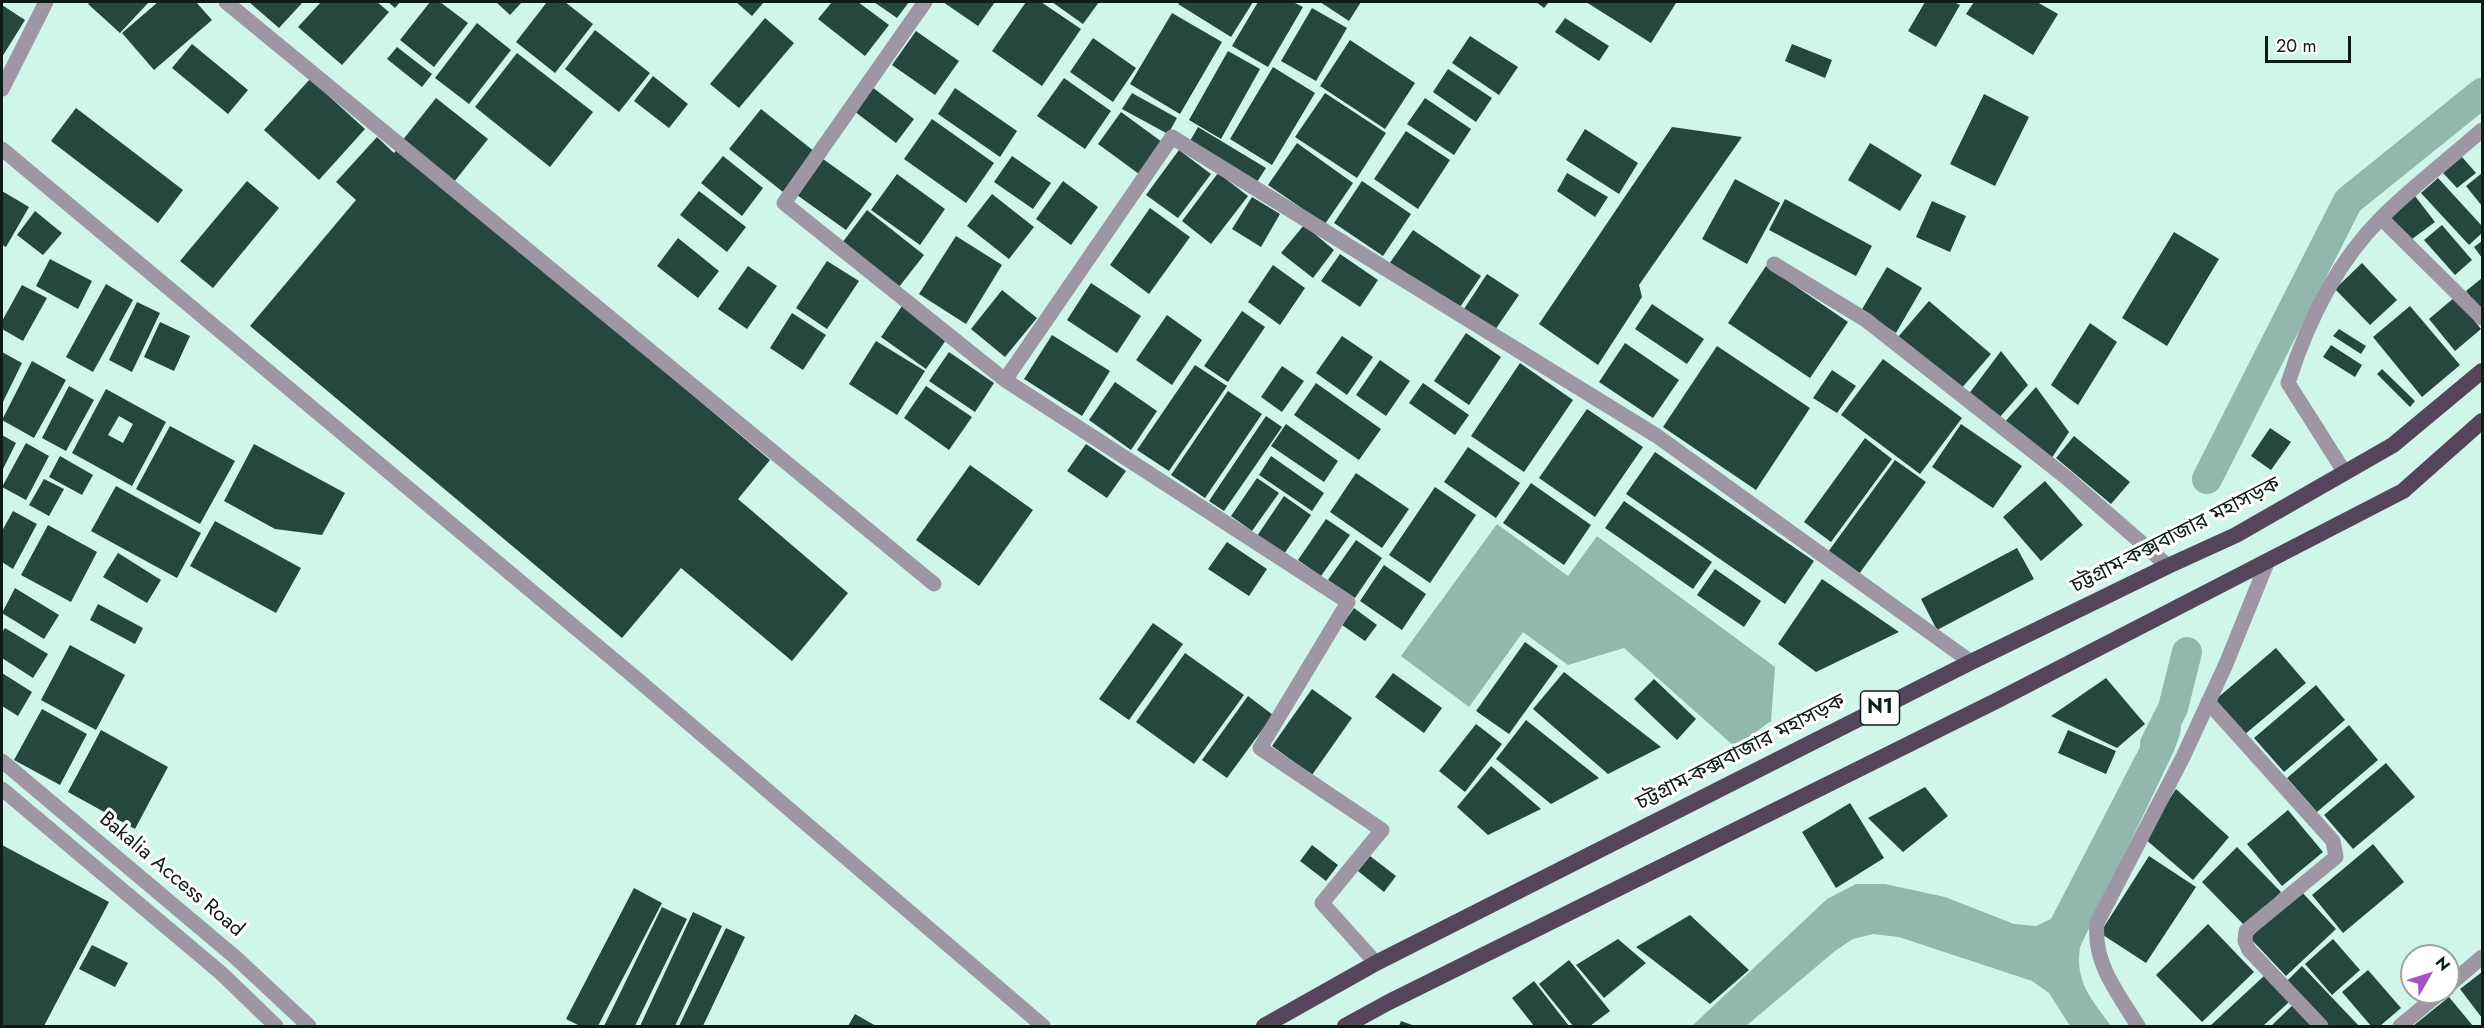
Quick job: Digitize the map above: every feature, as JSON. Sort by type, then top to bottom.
[{"type":"highway","name":"চট্টগ্রাম-কক্সবাজার মহাসড়ক","points":[[1264,1026],[1376,963],[1971,662],[2236,535],[2393,445],[2482,371]]},
{"type":"highway","name":"N1","points":[[1345,1026],[2267,563],[2403,491],[2482,421]]},
{"type":"street","points":[[2,89],[46,2]]},
{"type":"street","points":[[226,2],[934,584]]},
{"type":"street","points":[[925,2],[784,203],[1005,380],[1348,602],[1260,748],[1382,830],[1322,903],[1376,963]]},
{"type":"street","points":[[2345,473],[2288,383],[2301,342],[2330,283],[2381,218],[2482,130]]},
{"type":"street","points":[[1005,380],[1172,138],[1657,436],[1971,662]]},
{"type":"street","points":[[2,149],[638,680],[1043,1026]]},
{"type":"street","points":[[2381,218],[2482,318]]},
{"type":"street","points":[[1774,264],[1866,320],[2067,478],[2168,566]]},
{"type":"street","points":[[2138,1026],[2105,972],[2095,944],[2097,923],[2183,758],[2267,563]]},
{"type":"street","points":[[2208,702],[2333,842],[2336,857],[2246,931],[2245,941],[2249,950],[2321,1026]]},
{"type":"street","name":"Bakalia Access Road","points":[[2,761],[235,957],[309,1026]]},
{"type":"street","name":"Bakalia Access Road","points":[[2,789],[221,973],[276,1026]]},
{"type":"street","points":[[2460,976],[2482,957]]},
{"type":"street","points":[[2400,1026],[2427,1004]]},
{"type":"water","points":[[1497,524],[1568,576],[1597,536],[1775,667],[1771,721],[1735,747],[1624,648],[1568,665],[1523,632],[1469,707],[1401,656]]},
{"type":"water","points":[[2173,708],[2181,724],[2176,747],[2080,947],[2082,980],[2091,998],[2111,1026],[2070,1026],[2049,993],[2032,981],[1899,937],[1873,934],[1853,939],[1835,951],[1746,1026],[1692,1026],[1827,899],[1856,884],[1885,884],[1945,897],[2014,924],[2036,926],[2051,919],[2155,718],[2162,710]]},
{"type":"building","points":[[90,2],[149,2],[120,33],[88,4]]},
{"type":"building","points":[[158,2],[196,2],[212,20],[154,70],[122,33]]},
{"type":"building","points":[[249,2],[303,2],[279,28]]},
{"type":"building","points":[[321,2],[377,2],[389,12],[342,65],[298,27]]},
{"type":"building","points":[[388,2],[400,2],[395,8]]},
{"type":"building","points":[[430,2],[440,2],[468,23],[434,67],[400,40]]},
{"type":"building","points":[[496,2],[522,2],[510,15]]},
{"type":"building","points":[[547,2],[565,2],[593,24],[555,73],[516,42]]},
{"type":"building","points":[[736,2],[764,2],[752,16]]},
{"type":"building","points":[[832,2],[858,2],[889,25],[865,56],[818,19]]},
{"type":"building","points":[[874,2],[909,2],[897,18]]},
{"type":"building","points":[[943,2],[995,2],[978,26]]},
{"type":"building","points":[[1026,2],[1041,2],[1081,29],[1042,86],[992,51]]},
{"type":"building","points":[[1052,2],[1099,2],[1083,24]]},
{"type":"building","points":[[1180,2],[1253,2],[1231,37],[1178,4]]},
{"type":"building","points":[[1258,2],[1293,2],[1303,7],[1268,67],[1232,46]]},
{"type":"building","points":[[1320,2],[1361,2],[1349,21]]},
{"type":"building","points":[[1536,2],[1549,2],[1544,8]]},
{"type":"building","points":[[1586,2],[1673,2],[1676,3],[1651,43]]},
{"type":"building","points":[[1925,2],[1954,2],[1960,5],[1936,47],[1908,31]]},
{"type":"building","points":[[1974,2],[2037,2],[2058,14],[2033,55],[1966,14]]},
{"type":"building","points":[[2,5],[25,20],[2,57]]},
{"type":"building","points":[[1312,8],[1347,28],[1316,81],[1281,61]]},
{"type":"building","points":[[1172,13],[1222,42],[1180,114],[1130,84]]},
{"type":"building","points":[[765,18],[794,43],[739,108],[710,84]]},
{"type":"building","points":[[1565,18],[1609,46],[1599,61],[1555,32]]},
{"type":"building","points":[[477,23],[511,50],[469,104],[435,78]]},
{"type":"building","points":[[595,30],[650,73],[619,112],[565,69]]},
{"type":"building","points":[[916,31],[959,61],[935,95],[892,65]]},
{"type":"building","points":[[1470,36],[1518,67],[1499,95],[1452,63]]},
{"type":"building","points":[[1093,38],[1136,68],[1113,102],[1070,72]]},
{"type":"building","points":[[1350,40],[1415,83],[1385,129],[1320,86]]},
{"type":"building","points":[[192,44],[248,90],[228,114],[172,68]]},
{"type":"building","points":[[1792,44],[1832,60],[1825,78],[1785,61]]},
{"type":"building","points":[[397,47],[432,74],[422,87],[387,59]]},
{"type":"building","points":[[1228,51],[1260,69],[1221,139],[1189,120]]},
{"type":"building","points":[[517,53],[593,112],[550,167],[475,107]]},
{"type":"building","points":[[1273,67],[1315,93],[1272,165],[1230,139]]},
{"type":"building","points":[[1448,69],[1492,98],[1476,122],[1433,92]]},
{"type":"building","points":[[653,76],[688,104],[669,128],[634,101]]},
{"type":"building","points":[[1064,78],[1111,111],[1085,149],[1037,116]]},
{"type":"building","points":[[310,79],[365,129],[319,180],[264,130]]},
{"type":"building","points":[[872,87],[914,119],[896,143],[854,111]]},
{"type":"building","points":[[955,88],[1017,131],[1000,157],[938,114]]},
{"type":"building","points":[[1132,93],[1177,118],[1168,134],[1122,109]]},
{"type":"building","points":[[1325,93],[1386,133],[1357,178],[1295,137]]},
{"type":"building","points":[[1984,94],[2029,117],[1995,186],[1950,164]]},
{"type":"building","points":[[436,98],[488,139],[454,182],[402,141]]},
{"type":"building","points":[[1425,98],[1471,129],[1454,155],[1407,124]]},
{"type":"building","points":[[76,108],[183,190],[158,223],[51,141]]},
{"type":"building","points":[[761,109],[815,152],[783,192],[729,149]]},
{"type":"building","points":[[1121,112],[1162,142],[1139,174],[1098,144]]},
{"type":"building","points":[[932,119],[994,163],[966,203],[904,159]]},
{"type":"building","points":[[1198,127],[1266,168],[1257,182],[1190,141]]},
{"type":"building","points":[[1672,127],[1742,137],[1639,285],[1642,297],[1598,365],[1539,324]]},
{"type":"building","points":[[1585,129],[1638,163],[1619,194],[1566,160]]},
{"type":"building","points":[[1406,131],[1450,160],[1418,209],[1374,179]]},
{"type":"building","points":[[377,137],[394,153],[398,148],[770,460],[738,499],[848,593],[792,661],[681,568],[622,638],[250,326],[356,200],[336,182]]},
{"type":"building","points":[[1297,143],[1353,183],[1325,224],[1268,185]]},
{"type":"building","points":[[1870,143],[1922,175],[1900,211],[1848,180]]},
{"type":"building","points":[[1179,150],[1211,174],[1178,218],[1146,195]]},
{"type":"building","points":[[723,156],[763,188],[742,216],[701,183]]},
{"type":"building","points":[[1012,156],[1051,183],[1033,209],[994,182]]},
{"type":"building","points":[[2462,157],[2476,173],[2457,188],[2443,173]]},
{"type":"building","points":[[823,159],[872,194],[846,230],[797,195]]},
{"type":"building","points":[[1218,173],[1248,196],[1211,244],[1182,221]]},
{"type":"building","points":[[1567,173],[1608,197],[1595,217],[1557,191]]},
{"type":"building","points":[[2482,173],[2482,206],[2466,186]]},
{"type":"building","points":[[897,174],[945,209],[920,245],[871,210]]},
{"type":"building","points":[[2438,178],[2482,226],[2482,233],[2469,245],[2421,193]]},
{"type":"building","points":[[1735,179],[1780,203],[1747,264],[1702,239]]},
{"type":"building","points":[[247,181],[279,208],[213,288],[180,261]]},
{"type":"building","points":[[1063,181],[1098,207],[1071,245],[1036,219]]},
{"type":"building","points":[[1362,181],[1411,214],[1383,256],[1334,223]]},
{"type":"building","points":[[2,191],[29,207],[6,247],[2,245]]},
{"type":"building","points":[[699,191],[746,227],[727,252],[680,215]]},
{"type":"building","points":[[992,194],[1034,227],[1009,259],[967,226]]},
{"type":"building","points":[[2415,196],[2435,222],[2408,242],[2389,215]]},
{"type":"building","points":[[1252,197],[1280,214],[1261,247],[1232,229]]},
{"type":"building","points":[[1785,199],[1872,246],[1856,276],[1769,230]]},
{"type":"building","points":[[1932,201],[1966,216],[1950,252],[1916,237]]},
{"type":"building","points":[[1150,208],[1190,237],[1149,294],[1110,265]]},
{"type":"building","points":[[867,210],[924,255],[899,287],[842,243]]},
{"type":"building","points":[[35,211],[62,233],[43,255],[17,235]]},
{"type":"building","points":[[1304,225],[1334,250],[1313,278],[1281,253]]},
{"type":"building","points":[[2442,225],[2472,260],[2455,275],[2424,240]]},
{"type":"building","points":[[1413,230],[1481,276],[1458,310],[1389,264]]},
{"type":"building","points":[[2174,232],[2219,259],[2167,346],[2122,318]]},
{"type":"building","points":[[956,236],[1002,265],[966,324],[919,294]]},
{"type":"building","points":[[678,238],[719,271],[698,298],[657,266]]},
{"type":"building","points":[[2482,241],[2482,258],[2474,247]]},
{"type":"building","points":[[1340,254],[1378,280],[1360,307],[1321,281]]},
{"type":"building","points":[[50,259],[92,281],[78,309],[36,286]]},
{"type":"building","points":[[827,261],[859,281],[827,329],[796,308]]},
{"type":"building","points":[[2362,263],[2397,300],[2370,325],[2335,289]]},
{"type":"building","points":[[1273,265],[1305,288],[1280,325],[1248,302]]},
{"type":"building","points":[[748,266],[777,286],[747,329],[718,309]]},
{"type":"building","points":[[1766,266],[1848,322],[1810,378],[1728,323]]},
{"type":"building","points":[[1887,267],[1922,288],[1896,333],[1861,311]]},
{"type":"building","points":[[1487,274],[1519,295],[1495,330],[1464,309]]},
{"type":"building","points":[[2482,278],[2482,312],[2466,291]]},
{"type":"building","points":[[1091,283],[1141,316],[1117,353],[1067,320]]},
{"type":"building","points":[[106,284],[133,300],[93,372],[66,357]]},
{"type":"building","points":[[22,285],[47,298],[23,341],[2,329],[2,321]]},
{"type":"building","points":[[1002,290],[1037,318],[1005,357],[971,329]]},
{"type":"building","points":[[2455,297],[2481,329],[2455,351],[2429,319]]},
{"type":"building","points":[[1929,301],[1991,354],[1960,390],[1898,337]]},
{"type":"building","points":[[137,302],[160,313],[132,372],[109,360]]},
{"type":"building","points":[[1652,304],[1704,339],[1687,364],[1635,329]]},
{"type":"building","points":[[902,306],[948,337],[926,369],[881,337]]},
{"type":"building","points":[[2410,306],[2460,365],[2422,397],[2373,337]]},
{"type":"building","points":[[1242,311],[1265,327],[1228,382],[1204,366]]},
{"type":"building","points":[[792,313],[826,335],[803,370],[770,348]]},
{"type":"building","points":[[1167,315],[1202,340],[1172,385],[1136,360]]},
{"type":"building","points":[[160,322],[190,336],[174,371],[144,357]]},
{"type":"building","points":[[2090,323],[2117,342],[2078,405],[2051,385]]},
{"type":"building","points":[[2339,329],[2366,346],[2361,354],[2333,336]]},
{"type":"building","points":[[1466,333],[1501,357],[1469,405],[1434,381]]},
{"type":"building","points":[[1052,335],[1110,371],[1082,416],[1024,379]]},
{"type":"building","points":[[1342,336],[1373,357],[1347,395],[1316,373]]},
{"type":"building","points":[[876,341],[925,371],[897,415],[849,384]]},
{"type":"building","points":[[1625,343],[1679,380],[1653,418],[1599,382]]},
{"type":"building","points":[[2331,345],[2362,365],[2355,377],[2323,357]]},
{"type":"building","points":[[1717,346],[1810,408],[1756,490],[1663,427]]},
{"type":"building","points":[[2001,351],[2028,385],[1999,418],[1968,395]]},
{"type":"building","points":[[2,352],[22,363],[2,404]]},
{"type":"building","points":[[949,352],[994,383],[975,412],[929,381]]},
{"type":"building","points":[[1883,359],[1962,418],[1920,474],[1841,415]]},
{"type":"building","points":[[1380,360],[1410,381],[1386,416],[1356,395]]},
{"type":"building","points":[[32,361],[66,380],[34,438],[2,420]]},
{"type":"building","points":[[1520,363],[1573,400],[1524,472],[1471,436]]},
{"type":"building","points":[[1195,365],[1227,386],[1169,471],[1137,450]]},
{"type":"building","points":[[1282,366],[1304,381],[1282,412],[1261,397]]},
{"type":"building","points":[[2382,369],[2415,401],[2410,407],[2377,374]]},
{"type":"building","points":[[1832,370],[1856,386],[1837,413],[1813,398]]},
{"type":"building","points":[[1115,382],[1157,411],[1131,450],[1089,420]]},
{"type":"building","points":[[1316,383],[1381,429],[1359,460],[1294,415]]},
{"type":"building","points":[[1423,383],[1469,415],[1455,435],[1409,403]]},
{"type":"building","points":[[69,386],[94,400],[66,451],[42,438]]},
{"type":"building","points":[[926,386],[972,417],[949,450],[904,418]]},
{"type":"building","points":[[2036,387],[2069,432],[2049,462],[2003,424]]},
{"type":"building","points":[[106,389],[166,422],[132,486],[72,453]],"holes":[[[119,416],[133,424],[123,443],[108,435]]]},
{"type":"building","points":[[1228,391],[1262,414],[1205,498],[1171,475]]},
{"type":"building","points":[[1587,409],[1643,447],[1595,517],[1539,478]]},
{"type":"building","points":[[1266,416],[1282,427],[1224,511],[1209,501]]},
{"type":"building","points":[[1286,424],[1338,461],[1324,482],[1271,446]]},
{"type":"building","points":[[1961,424],[2022,466],[1993,508],[1932,467]]},
{"type":"building","points":[[170,426],[235,461],[200,524],[136,489]]},
{"type":"building","points":[[2270,428],[2291,442],[2271,470],[2251,456]]},
{"type":"building","points":[[2,435],[16,443],[2,471]]},
{"type":"building","points":[[2074,436],[2130,482],[2111,504],[2056,458]]},
{"type":"building","points":[[1865,438],[1892,459],[1831,542],[1804,522]]},
{"type":"building","points":[[26,443],[49,456],[26,500],[2,487]]},
{"type":"building","points":[[254,444],[345,493],[322,535],[275,529],[224,501]]},
{"type":"building","points":[[1086,444],[1126,471],[1107,498],[1067,471]]},
{"type":"building","points":[[1468,447],[1520,483],[1496,518],[1444,482]]},
{"type":"building","points":[[1655,452],[1814,561],[1785,604],[1626,494]]},
{"type":"building","points":[[60,456],[93,475],[82,495],[49,477]]},
{"type":"building","points":[[1271,456],[1324,493],[1312,511],[1259,475]]},
{"type":"building","points":[[1895,460],[1926,482],[1859,574],[1828,552]]},
{"type":"building","points":[[970,465],[1033,510],[979,586],[916,540]]},
{"type":"building","points":[[1356,473],[1409,509],[1382,548],[1330,512]]},
{"type":"building","points":[[1257,478],[1279,493],[1252,531],[1231,516]]},
{"type":"building","points":[[44,479],[64,489],[49,516],[29,505]]},
{"type":"building","points":[[2045,481],[2083,525],[2041,561],[2003,517]]},
{"type":"building","points":[[1531,483],[1591,525],[1564,565],[1503,523]]},
{"type":"building","points":[[116,486],[201,533],[177,578],[91,531]]},
{"type":"building","points":[[1435,487],[1476,515],[1430,583],[1389,555]]},
{"type":"building","points":[[1284,496],[1311,515],[1284,554],[1257,536]]},
{"type":"building","points":[[1624,501],[1712,562],[1693,589],[1605,528]]},
{"type":"building","points":[[13,511],[37,524],[13,569],[2,562],[2,531]]},
{"type":"building","points":[[1326,519],[1350,535],[1321,576],[1298,560]]},
{"type":"building","points":[[215,521],[301,568],[276,613],[190,566]]},
{"type":"building","points":[[48,525],[97,552],[71,602],[21,575]]},
{"type":"building","points":[[1356,540],[1382,558],[1355,598],[1328,580]]},
{"type":"building","points":[[1227,542],[1267,569],[1249,596],[1208,569]]},
{"type":"building","points":[[2017,548],[2034,579],[1937,630],[1921,599]]},
{"type":"building","points":[[118,553],[161,580],[147,603],[103,577]]},
{"type":"building","points":[[1384,565],[1426,594],[1402,630],[1360,601]]},
{"type":"building","points":[[1715,569],[1761,601],[1744,627],[1697,595]]},
{"type":"building","points":[[1822,579],[1899,632],[1816,672],[1778,644]]},
{"type":"building","points":[[15,588],[59,615],[44,639],[2,613]]},
{"type":"building","points":[[98,604],[143,628],[135,644],[90,620]]},
{"type":"building","points":[[1354,608],[1377,625],[1365,641],[1342,625]]},
{"type":"building","points":[[1153,623],[1183,644],[1129,720],[1099,699]]},
{"type":"building","points":[[5,628],[48,654],[33,678],[2,658],[2,632]]},
{"type":"building","points":[[1525,642],[1558,666],[1509,734],[1476,711]]},
{"type":"building","points":[[70,645],[125,675],[96,730],[41,700]]},
{"type":"building","points":[[2276,648],[2306,683],[2244,735],[2215,700]]},
{"type":"building","points":[[1185,653],[1244,695],[1194,764],[1136,722]]},
{"type":"building","points":[[1564,672],[1661,747],[1608,774],[1533,709]]},
{"type":"building","points":[[2,673],[32,692],[18,716],[2,706]]},
{"type":"building","points":[[1393,673],[1442,708],[1424,733],[1375,697]]},
{"type":"building","points":[[2106,678],[2145,724],[2117,748],[2051,716]]},
{"type":"building","points":[[1654,679],[1696,719],[1677,740],[1634,699]]},
{"type":"building","points":[[2316,685],[2345,720],[2284,772],[2254,738]]},
{"type":"building","points":[[1312,689],[1352,718],[1312,775],[1272,746]]},
{"type":"building","points":[[1248,696],[1273,715],[1227,778],[1202,760]]},
{"type":"building","points":[[42,709],[87,734],[60,785],[14,760]]},
{"type":"building","points":[[1526,720],[1599,778],[1551,804],[1496,759]]},
{"type":"building","points":[[1476,724],[1502,744],[1465,792],[1439,771]]},
{"type":"building","points":[[2349,725],[2378,760],[2317,812],[2287,778]]},
{"type":"building","points":[[101,730],[168,767],[135,829],[68,792]]},
{"type":"building","points":[[2068,730],[2116,751],[2106,774],[2058,753]]},
{"type":"building","points":[[2386,763],[2415,797],[2353,849],[2324,815]]},
{"type":"building","points":[[1491,766],[1541,809],[1488,835],[1457,807]]},
{"type":"building","points":[[1925,787],[1948,816],[1903,852],[1868,818]]},
{"type":"building","points":[[2176,789],[2229,837],[2193,880],[2144,838]]},
{"type":"building","points":[[1850,803],[1884,858],[1836,888],[1802,832]]},
{"type":"building","points":[[2288,810],[2323,852],[2282,886],[2247,844]]},
{"type":"building","points":[[2373,844],[2404,882],[2343,933],[2312,895]]},
{"type":"building","points":[[2,845],[109,902],[44,1026],[2,1026]]},
{"type":"building","points":[[1312,845],[1338,865],[1326,881],[1300,861]]},
{"type":"building","points":[[2237,847],[2281,892],[2246,927],[2202,882]]},
{"type":"building","points":[[1370,856],[1396,876],[1384,892],[1358,871]]},
{"type":"building","points":[[2149,856],[2196,887],[2146,963],[2100,933]]},
{"type":"building","points":[[634,888],[662,903],[598,1026],[580,1026],[566,1019]]},
{"type":"building","points":[[2300,890],[2336,929],[2286,976],[2250,938]]},
{"type":"building","points":[[662,907],[687,919],[635,1026],[604,1026]]},
{"type":"building","points":[[693,912],[722,926],[675,1026],[640,1026]]},
{"type":"building","points":[[1690,915],[1749,970],[1710,1004],[1636,947]]},
{"type":"building","points":[[2208,924],[2254,972],[2202,1022],[2156,975]]},
{"type":"building","points":[[726,928],[745,937],[703,1026],[679,1026]]},
{"type":"building","points":[[1618,939],[1646,963],[1604,998],[1576,965]]},
{"type":"building","points":[[2333,939],[2360,970],[2332,995],[2305,964]]},
{"type":"building","points":[[92,945],[128,963],[115,987],[79,969]]},
{"type":"building","points":[[1569,960],[1610,1011],[1590,1026],[1573,1026],[1539,984]]},
{"type":"building","points":[[2302,966],[2359,1026],[2328,1026],[2286,982]]},
{"type":"building","points":[[2368,970],[2401,1008],[2380,1026],[2371,1026],[2342,992]]},
{"type":"building","points":[[2482,972],[2482,1018],[2460,989]]},
{"type":"building","points":[[2264,976],[2289,1002],[2263,1026],[2210,1026]]},
{"type":"building","points":[[1534,981],[1569,1026],[1534,1026],[1512,998]]},
{"type":"building","points":[[2295,1003],[2317,1026],[2271,1026]]},
{"type":"building","points":[[2440,1004],[2455,1004],[2473,1026],[2413,1026]]},
{"type":"building","points":[[855,1014],[876,1026],[848,1026]]},
{"type":"building","points":[[1401,1021],[1415,1026],[1399,1026]]},
{"type":"waterway","points":[[2207,479],[2348,201],[2482,93]]},
{"type":"waterway","points":[[2155,744],[2173,708],[2187,652]]}]
